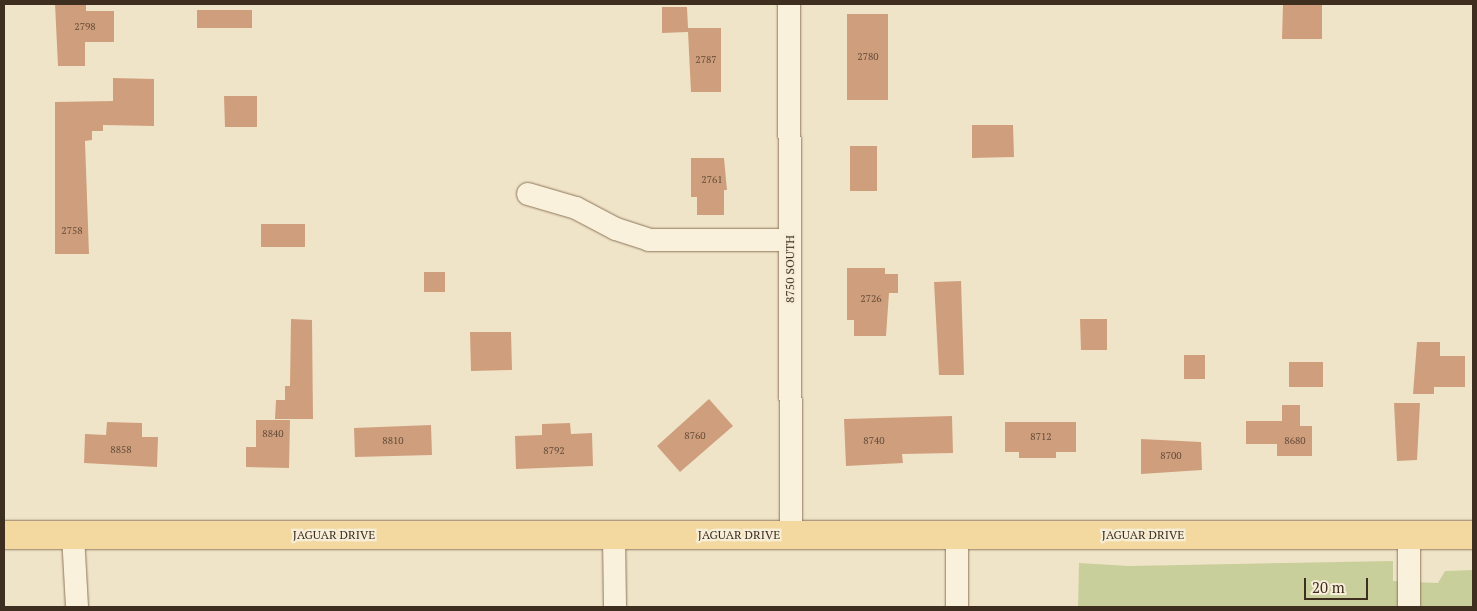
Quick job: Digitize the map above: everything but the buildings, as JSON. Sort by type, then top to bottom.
[{"type":"main road","name":"JAGUAR DRIVE","points":[[4,535],[1473,535]]},
{"type":"street","name":"8750 SOUTH","points":[[790,4],[791,535]]},
{"type":"street","points":[[528,194],[576,208],[616,229],[650,240],[790,240]]},
{"type":"street","points":[[1408,534],[1409,607]]},
{"type":"street","points":[[72,535],[77,607]]},
{"type":"street","points":[[614,535],[615,607]]},
{"type":"street","points":[[957,536],[957,607]]},
{"type":"green space","points":[[1393,561],[1393,581],[1438,583],[1445,571],[1473,570],[1473,607],[1078,607],[1079,563],[1129,566]]}]
